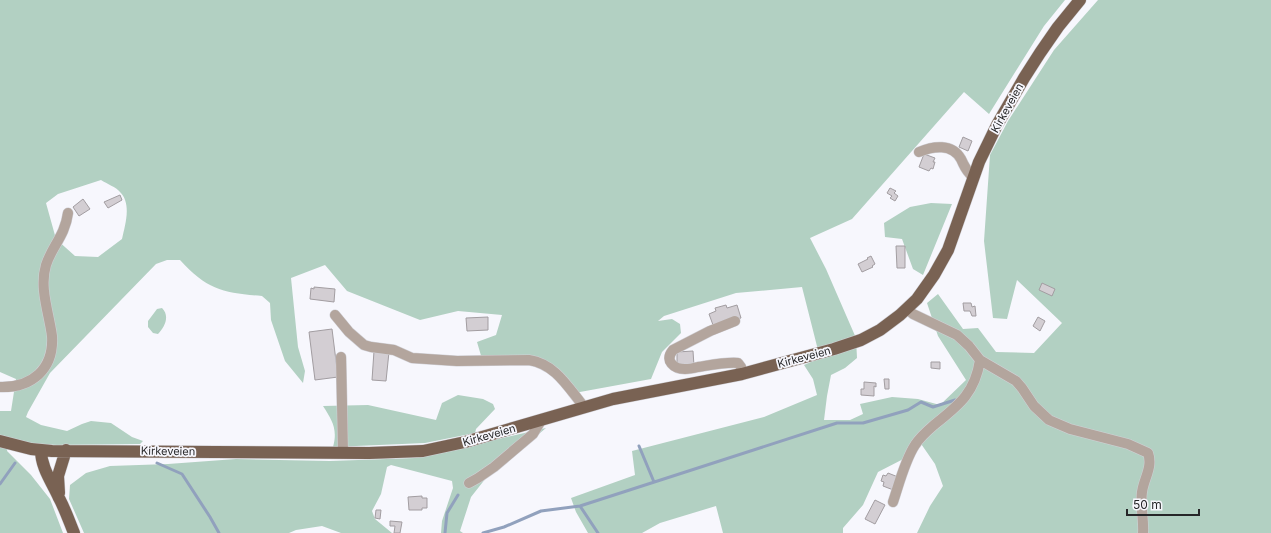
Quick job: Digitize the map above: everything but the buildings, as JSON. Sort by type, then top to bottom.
[{"type":"main road","name":"Kirkeveien","points":[[0,441],[24,448],[46,450],[406,452],[466,442],[582,407],[613,399],[742,374],[834,349],[861,340],[880,330],[907,309],[934,276],[948,250],[973,176],[987,143],[1024,78],[1058,28],[1080,0]]},
{"type":"main road","points":[[46,450],[42,462],[74,533]]},
{"type":"main road","points":[[59,498],[58,476],[66,450]]},
{"type":"street","points":[[919,152],[928,148],[942,146],[952,150],[961,158],[966,170],[973,176]]},
{"type":"street","points":[[0,387],[20,386],[30,382],[41,372],[50,356],[53,343],[44,280],[46,264],[64,230],[68,214]]},
{"type":"street","points":[[907,309],[913,314],[957,335],[969,346],[980,360],[1016,381],[1034,406],[1049,420],[1070,429],[1128,444],[1148,454],[1151,460],[1150,467],[1142,493],[1143,533]]},
{"type":"street","points":[[335,315],[349,332],[364,344],[371,347],[394,350],[412,358],[457,361],[538,361],[552,369],[560,376],[581,403],[582,407]]},
{"type":"street","points":[[735,321],[710,331],[673,350],[669,358],[670,363],[674,366],[686,369],[716,364],[738,364],[741,367],[742,374]]},
{"type":"street","points":[[341,357],[342,452]]},
{"type":"street","points":[[893,502],[914,446],[964,398],[974,384],[980,360]]},
{"type":"street","points":[[469,483],[494,467],[533,434],[542,419]]},
{"type":"green space","points":[[0,0],[1065,0],[1044,26],[989,114],[964,92],[852,219],[810,238],[826,269],[856,338],[857,358],[845,368],[831,375],[824,420],[850,420],[863,414],[860,404],[892,397],[918,399],[940,405],[966,380],[938,336],[927,303],[938,294],[963,329],[978,328],[996,352],[1034,353],[1062,323],[1017,280],[1007,319],[993,318],[984,241],[990,155],[1008,121],[1054,50],[1098,0],[1271,0],[1271,533],[917,533],[930,506],[943,486],[935,464],[917,438],[915,453],[878,472],[863,505],[843,528],[843,533],[723,533],[716,506],[660,523],[642,533],[588,533],[576,512],[571,498],[635,475],[632,451],[764,417],[817,395],[813,379],[804,365],[820,358],[802,287],[736,293],[664,316],[658,321],[672,319],[680,324],[681,333],[662,352],[651,379],[569,394],[551,374],[537,367],[516,364],[478,364],[459,366],[463,360],[482,359],[477,342],[496,335],[502,315],[458,311],[420,320],[347,291],[325,265],[291,278],[298,347],[305,371],[303,383],[285,361],[271,320],[270,303],[262,296],[237,293],[217,288],[199,278],[180,260],[167,260],[156,264],[50,373],[26,417],[41,425],[67,431],[91,421],[111,423],[132,437],[143,441],[140,444],[57,445],[36,444],[9,439],[7,451],[31,475],[50,499],[63,533],[0,533],[0,411],[11,411],[16,379],[0,372]],"holes":[[[101,180],[118,190],[126,202],[127,215],[122,239],[98,257],[75,256],[56,239],[46,203],[58,194]]]},
{"type":"green space","points":[[931,203],[952,204],[923,275],[913,269],[902,239],[885,237],[884,223],[910,207]]},
{"type":"green space","points":[[162,308],[166,314],[166,321],[158,334],[153,333],[148,327],[148,321],[157,309]]},
{"type":"green space","points":[[458,395],[483,399],[493,404],[495,409],[476,429],[475,433],[425,443],[333,447],[335,435],[333,425],[323,406],[368,405],[436,420],[442,403]]},
{"type":"green space","points":[[546,428],[486,478],[471,497],[460,531],[463,533],[441,533],[442,521],[453,488],[452,481],[391,465],[387,467],[381,494],[372,511],[375,519],[392,533],[341,533],[322,526],[296,530],[289,533],[84,533],[69,499],[70,485],[86,473],[110,466],[168,464],[236,459],[330,461],[415,458]]},
{"type":"waterway","points":[[483,533],[504,527],[541,511],[580,506],[837,423],[863,423],[908,410],[921,402],[933,407],[955,400]]},
{"type":"waterway","points":[[639,446],[654,482]]},
{"type":"waterway","points":[[0,484],[15,463]]},
{"type":"waterway","points":[[157,463],[182,474],[219,533]]},
{"type":"waterway","points":[[445,533],[447,513],[458,495]]},
{"type":"waterway","points":[[580,506],[598,533]]}]
